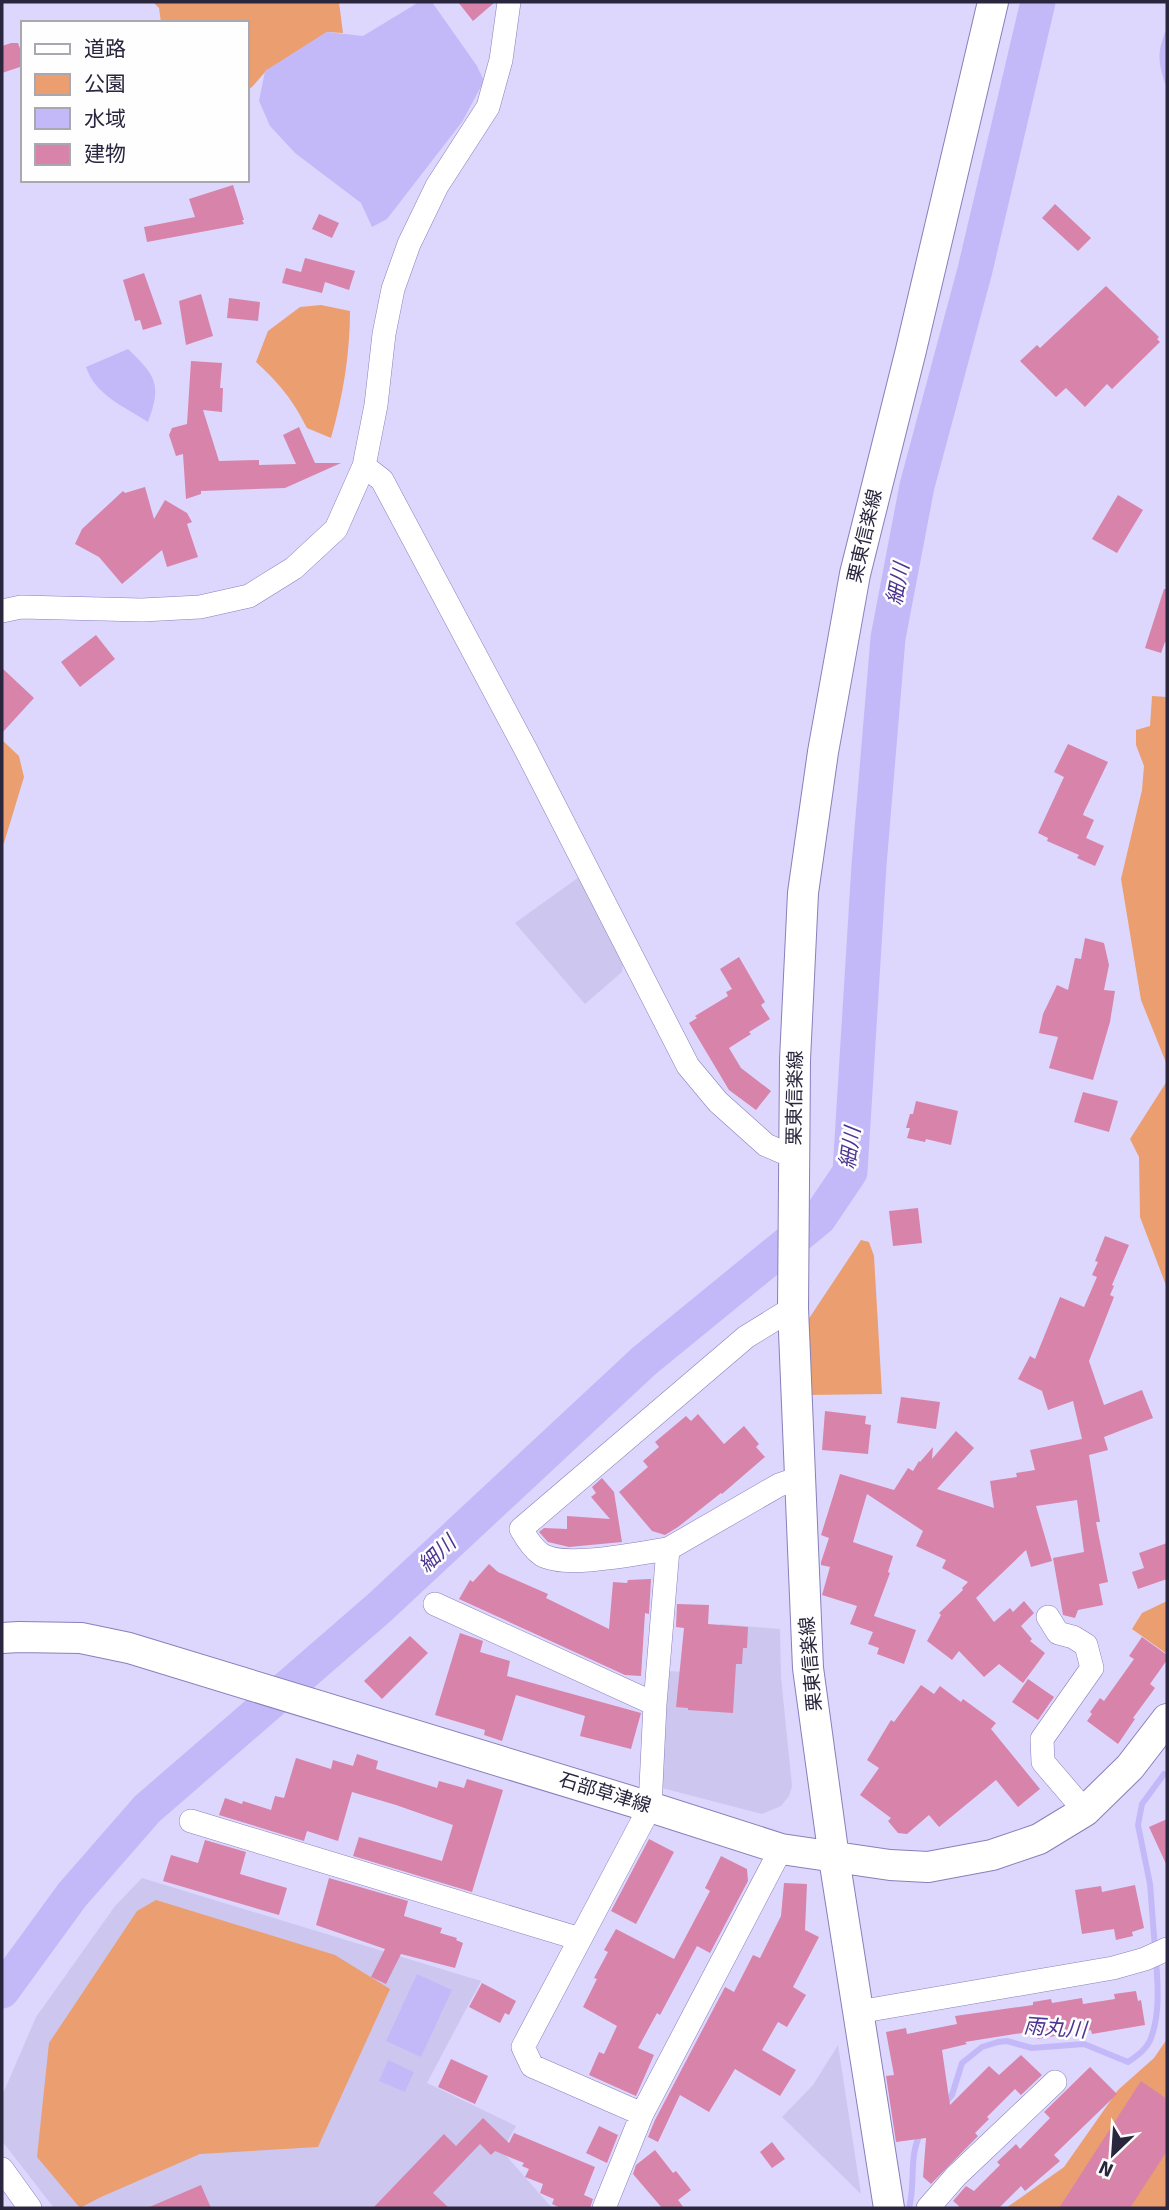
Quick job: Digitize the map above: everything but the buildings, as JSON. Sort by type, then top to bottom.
[{"type":"main road","name":"栗東信楽線","points":[[888,2208],[834,1858],[808,1668],[794,1298],[795,1060],[803,893],[823,752],[855,574],[993,2]]},
{"type":"main road","name":"石部草津線","points":[[2,1638],[81,1638],[129,1648],[782,1849],[890,1865],[928,1867],[992,1856],[1039,1839],[1085,1811],[1163,1732]]},
{"type":"street","points":[[2,611],[21,607],[142,610],[200,607],[249,596],[294,568],[336,529],[364,466],[393,289],[409,244],[437,186],[488,107],[501,61],[509,2]]},
{"type":"street","points":[[364,466],[382,480],[526,750],[688,1066],[718,1102],[794,1170]]},
{"type":"street","points":[[794,1298],[521,1529],[543,1555],[572,1562],[668,1549],[779,1485],[800,1478]]},
{"type":"street","points":[[642,2114],[532,2066],[523,2047],[650,1807],[668,1549]]},
{"type":"street","points":[[435,1604],[656,1704]]},
{"type":"street","points":[[1048,1617],[1058,1633],[1073,1637],[1086,1645],[1092,1668],[1042,1739],[1043,1762],[1085,1811]]},
{"type":"street","points":[[191,1821],[580,1940]]},
{"type":"street","points":[[604,2208],[642,2114],[782,1849]]},
{"type":"street","points":[[858,2012],[1113,1968],[1159,1953]]},
{"type":"street","points":[[928,2208],[956,2176],[1055,2082]]},
{"type":"street","points":[[2,2169],[30,2208]]},
{"type":"shaded area","points":[[579,877],[623,963],[622,972],[585,1004],[515,923]]},
{"type":"shaded area","points":[[720,1624],[780,1629],[781,1677],[792,1786],[789,1796],[781,1806],[762,1814],[662,1788],[669,1671],[718,1674]]},
{"type":"shaded area","points":[[142,1878],[481,1981],[427,2083],[516,2126],[502,2151],[552,2208],[54,2208],[2,2141],[2,2096],[36,2017],[115,1906]]},
{"type":"shaded area","points":[[838,2045],[861,2194],[782,2117],[813,2085]]},
{"type":"green space","points":[[153,2],[339,2],[343,33],[327,32],[266,71],[248,89],[248,21],[161,21],[159,8]]},
{"type":"green space","points":[[321,305],[350,311],[345,375],[331,438],[307,428],[285,392],[256,362],[268,331],[300,307]]},
{"type":"green space","points":[[1152,696],[1167,697],[1167,1065],[1141,1000],[1121,879],[1142,790],[1144,766],[1136,745],[1136,730],[1150,726]]},
{"type":"green space","points":[[2,740],[19,756],[24,777],[2,844]]},
{"type":"green space","points":[[1167,1081],[1167,1288],[1140,1217],[1139,1157],[1130,1139]]},
{"type":"green space","points":[[861,1240],[869,1242],[874,1256],[882,1394],[809,1395],[808,1320]]},
{"type":"green space","points":[[1167,1601],[1167,1654],[1132,1629],[1142,1613]]},
{"type":"green space","points":[[156,1900],[335,1955],[390,1989],[318,2147],[200,2154],[80,2208],[37,2157],[49,2043],[137,1911]]},
{"type":"green space","points":[[1167,2039],[1167,2208],[1006,2208],[1064,2167],[1118,2090],[1154,2058]]},
{"type":"water","points":[[419,2],[432,2],[477,66],[484,81],[462,122],[387,219],[372,227],[361,203],[295,153],[270,126],[259,101],[265,71],[327,32],[363,36]]},
{"type":"water","points":[[1167,28],[1167,89],[1160,58],[1161,44]]},
{"type":"water","points":[[128,349],[145,366],[154,381],[155,398],[148,422],[104,393],[90,377],[86,367]]},
{"type":"water","points":[[417,1974],[452,1990],[421,2057],[386,2041]]},
{"type":"water","points":[[388,2060],[414,2072],[405,2092],[379,2081]]},
{"type":"waterway","name":"細川","points":[[2,1991],[72,1895],[147,1809],[379,1608],[644,1361],[819,1218],[850,1172],[869,865],[888,638],[917,486],[975,270],[1038,2]]},
{"type":"waterway","name":"雨丸川","points":[[1155,1949],[1150,1884],[1138,1825],[1142,1804],[1164,1774]]},
{"type":"waterway","name":"雨丸川","points":[[944,2105],[952,2095],[962,2063],[982,2047],[998,2042],[1007,2041],[1032,2048],[1084,2044],[1128,2062],[1131,2060],[1147,2046],[1154,2029],[1158,1999],[1156,1960]]},
{"type":"waterway","name":"雨丸川","points":[[909,2208],[913,2160],[921,2132]]}]
